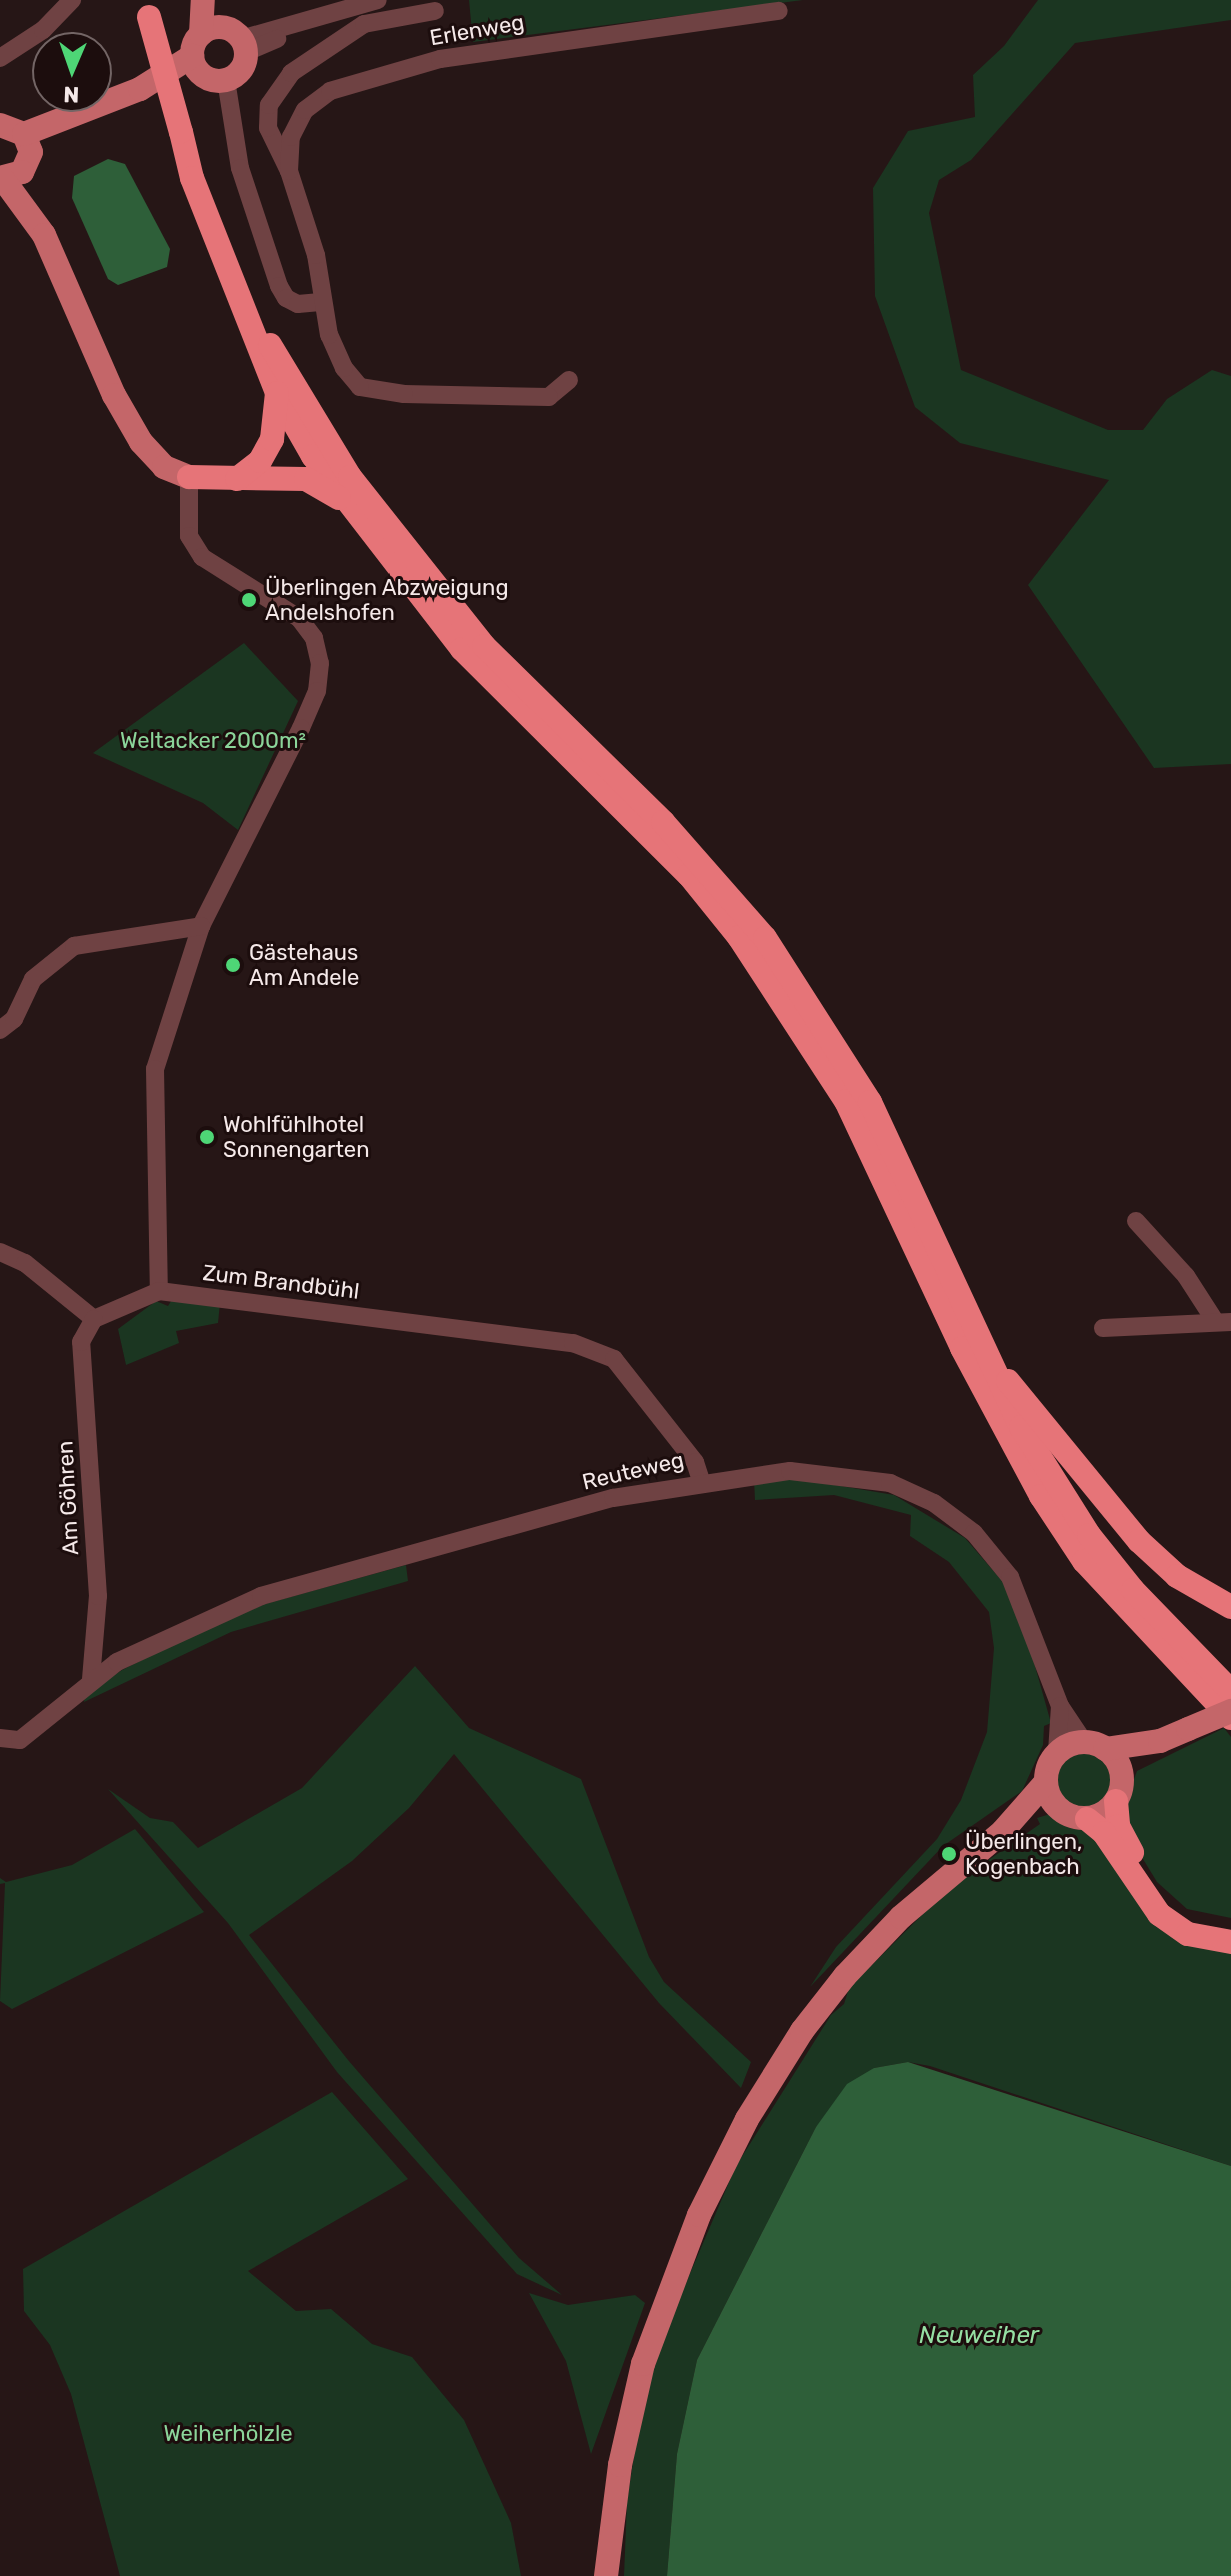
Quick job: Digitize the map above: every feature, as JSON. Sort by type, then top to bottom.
[{"type":"highway","points":[[147,8],[192,178],[277,393],[344,501],[462,649],[689,875],[739,937],[846,1101],[962,1348],[1041,1496],[1084,1561],[1231,1718]]},
{"type":"highway","points":[[241,299],[350,477],[484,646],[721,883],[791,975],[870,1102],[1021,1427],[1089,1535],[1133,1590],[1231,1691]]},
{"type":"highway","points":[[237,479],[260,461],[272,439],[277,393]]},
{"type":"highway","points":[[189,477],[306,479],[344,501]]},
{"type":"highway","points":[[987,1359],[1139,1541],[1177,1576],[1231,1607]]},
{"type":"highway","points":[[1116,1801],[1118,1826],[1159,1896],[1197,1924],[1231,1930]]},
{"type":"highway","points":[[1087,1819],[1104,1833],[1159,1914],[1188,1934],[1231,1942]]},
{"type":"main road","points":[[203,0],[226,80],[238,72],[217,47],[212,0]]},
{"type":"main road","points":[[0,125],[24,134],[76,118],[140,89],[217,47]]},
{"type":"main road","points":[[44,235],[2,179],[28,163],[76,118]]},
{"type":"main road","points":[[24,134],[44,235],[129,423],[164,467],[189,477]]},
{"type":"main road","points":[[1003,1831],[1061,1811],[1087,1819],[1116,1801],[1121,1770],[1160,1741],[1231,1711]]},
{"type":"main road","points":[[606,2576],[620,2465],[643,2364],[699,2215],[747,2119],[802,2031],[845,1976],[901,1917],[1003,1831],[1045,1783],[1057,1752],[1095,1745],[1160,1741]]},
{"type":"main road","points":[[1095,1745],[1121,1770]]},
{"type":"main road","points":[[1045,1783],[1061,1811]]},
{"type":"street","points":[[0,58],[43,30],[72,0]]},
{"type":"street","points":[[217,47],[378,0]]},
{"type":"street","name":"Erlenweg","points":[[435,11],[364,24],[291,73],[269,105],[268,128],[289,171],[316,255],[323,302],[339,357],[360,387],[404,394],[549,397],[569,380]]},
{"type":"street","name":"Erlenweg","points":[[289,171],[291,137],[305,110],[330,91],[359,80],[490,50],[779,11]]},
{"type":"street","points":[[226,80],[240,168],[279,286],[286,298],[298,304],[323,302]]},
{"type":"street","points":[[0,1252],[25,1263],[94,1319],[159,1291],[155,1069],[201,926],[317,691],[320,663],[314,638],[299,618],[202,557],[189,536],[189,477]]},
{"type":"street","points":[[0,1030],[14,1019],[33,979],[74,946],[201,926]]},
{"type":"street","points":[[1136,1221],[1223,1322]]},
{"type":"street","name":"Zum Brandbühl","points":[[159,1291],[573,1343],[614,1359],[695,1462],[701,1481]]},
{"type":"street","name":"Am Göhren","points":[[91,1679],[98,1596],[81,1342],[94,1319]]},
{"type":"street","points":[[1103,1328],[1223,1322]]},
{"type":"street","name":"Reuteweg","points":[[4,1744],[34,1730],[91,1679],[117,1662],[261,1596],[613,1498],[701,1481],[831,1472],[890,1483],[934,1503],[974,1533],[1010,1577],[1060,1706],[1095,1745]]},
{"type":"street","name":"Reuteweg","points":[[1057,1752],[1060,1706]]},
{"type":"green space","points":[[469,0],[803,0],[473,42]]},
{"type":"green space","points":[[1038,0],[1231,0],[1231,20],[1075,43],[971,160],[939,180],[929,213],[961,370],[1108,430],[1143,430],[1167,399],[1212,370],[1231,376],[1231,764],[1154,768],[1028,585],[1109,480],[960,443],[915,407],[875,296],[873,188],[908,131],[975,117],[973,75],[1004,46]]},
{"type":"green space","name":"Weltacker 2000m²","points":[[244,643],[298,701],[238,830],[203,803],[93,753]]},
{"type":"green space","points":[[173,1298],[220,1303],[218,1323],[176,1331],[179,1343],[126,1365],[118,1329],[156,1301],[168,1306]]},
{"type":"green space","points":[[800,1479],[894,1495],[965,1538],[1003,1582],[1028,1641],[1051,1723],[1044,1726],[1043,1745],[1022,1791],[943,1846],[810,1987],[836,1947],[937,1839],[961,1800],[987,1732],[994,1648],[989,1612],[949,1562],[910,1536],[911,1515],[834,1495],[755,1500],[754,1480]]},
{"type":"green space","points":[[406,1565],[408,1581],[231,1632],[84,1702],[85,1695],[122,1670],[192,1635],[265,1604]]},
{"type":"green space","points":[[415,1666],[469,1728],[581,1779],[649,1957],[664,1982],[751,2062],[741,2088],[659,2003],[454,1754],[409,1808],[352,1861],[249,1935],[348,2060],[519,2258],[562,2295],[517,2274],[337,2072],[228,1923],[108,1789],[150,1818],[173,1822],[198,1848],[302,1788]]},
{"type":"green space","points":[[1224,1728],[1231,1737],[1231,1918],[1187,1909],[1157,1882],[1132,1841],[1124,1806],[1137,1771]]},
{"type":"green space","points":[[1084,1742],[1095,1744],[1118,1763],[1120,1794],[1098,1816],[1146,1900],[1231,1942],[1231,2166],[930,2066],[908,2062],[874,2068],[816,2127],[697,2360],[677,2454],[667,2576],[624,2576],[627,2502],[641,2410],[668,2325],[736,2166],[831,2015],[844,2004],[849,1988],[950,1887],[1040,1824],[1037,1818],[1060,1811],[1047,1791],[1048,1766],[1065,1747]]},
{"type":"green space","points":[[135,1829],[204,1912],[12,2009],[0,2001],[5,1883],[0,1884],[0,1878],[6,1882],[72,1865]]},
{"type":"green space","name":"Weiherhölzle","points":[[332,2092],[408,2179],[248,2271],[296,2311],[331,2309],[372,2344],[412,2357],[464,2420],[511,2523],[521,2576],[120,2576],[71,2394],[50,2345],[24,2311],[23,2269]]},
{"type":"green space","points":[[529,2293],[568,2305],[635,2295],[645,2303],[591,2454],[566,2361]]},
{"type":"water","points":[[108,159],[125,164],[170,249],[167,267],[118,285],[108,279],[72,198],[74,176]]},
{"type":"water","name":"Neuweiher","points":[[908,2062],[1231,2166],[1231,2576],[667,2576],[677,2454],[697,2360],[816,2127],[847,2084],[874,2068]]},
{"type":"place","name":"Überlingen Abzweigung Andelshofen","points":[[249,600]]},
{"type":"place","name":"Gästehaus Am Andele","points":[[233,965]]},
{"type":"place","name":"Wohlfühlhotel Sonnengarten","points":[[207,1137]]},
{"type":"place","name":"Überlingen, Kogenbach","points":[[949,1854]]}]
